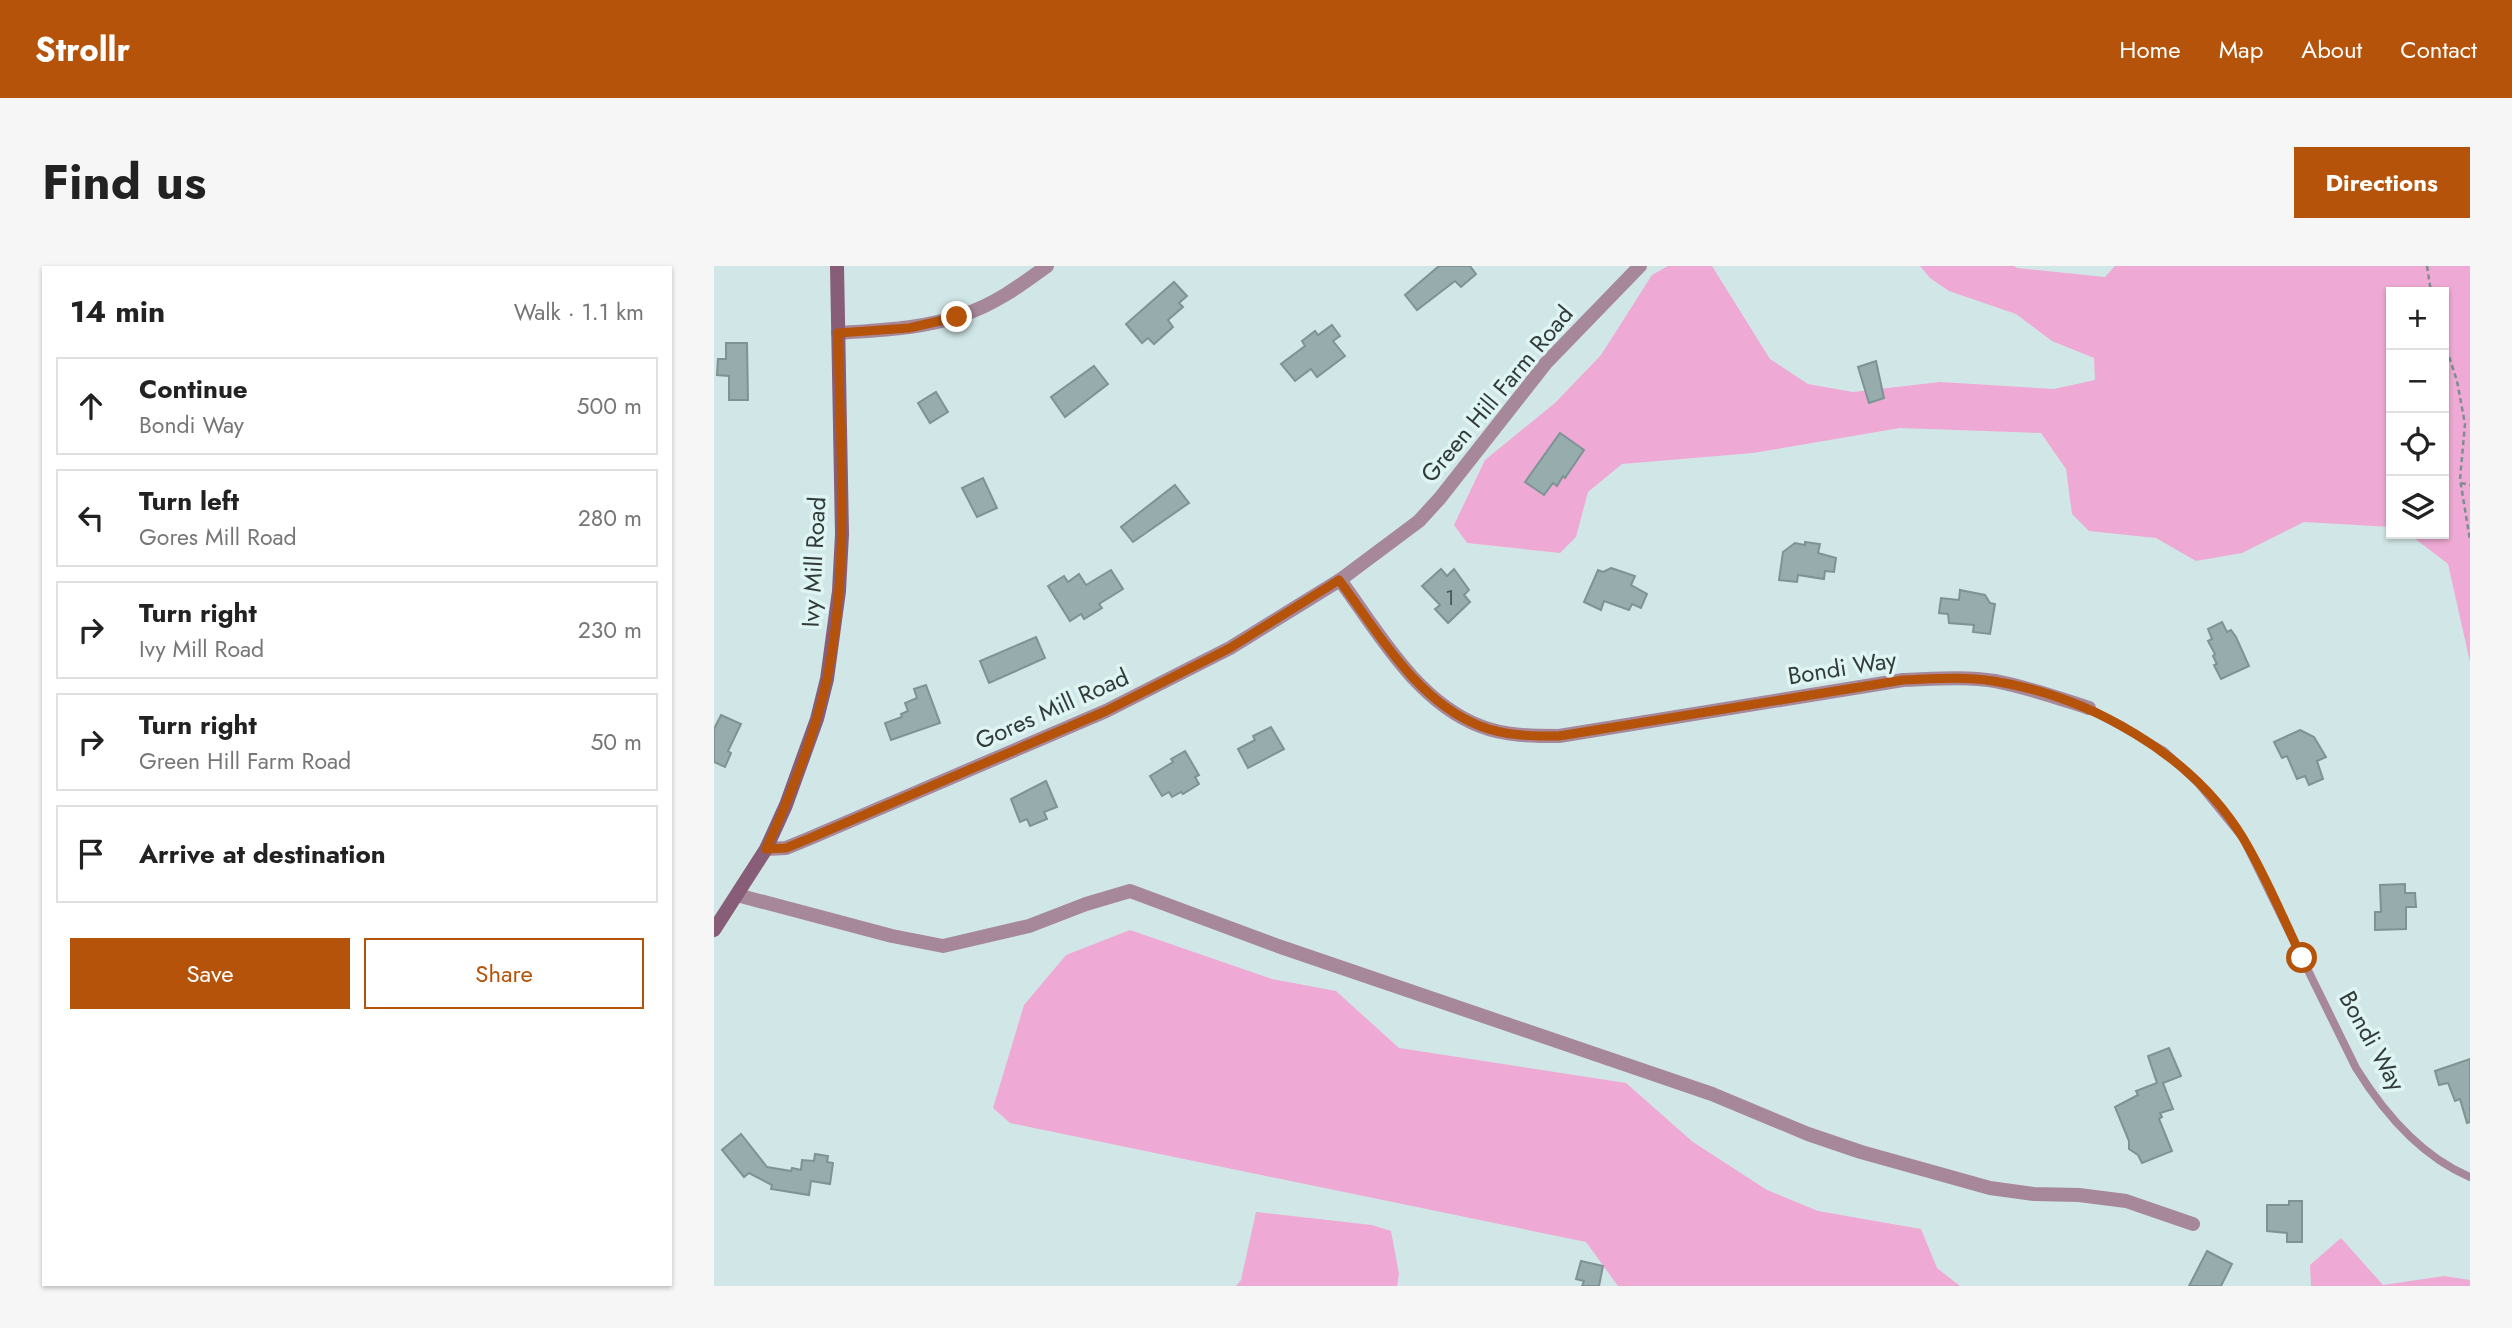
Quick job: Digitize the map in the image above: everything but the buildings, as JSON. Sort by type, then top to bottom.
[{"type":"street","name":"Ivy Mill Road","points":[[766,849],[786,805],[817,719],[834,636],[842,534],[837,266]]},
{"type":"street","points":[[838,333],[909,328],[963,315],[1011,292],[1047,266]]},
{"type":"street","name":"Green Hill Farm Road","points":[[1419,521],[1545,363],[1640,266]]},
{"type":"street","name":"Gores Mill Road","points":[[766,849],[786,848],[1106,711],[1230,648],[1339,580],[1419,521]]},
{"type":"street","name":"Bondi Way","points":[[1339,580],[1402,664],[1430,695],[1479,726],[1503,732],[1528,736],[1559,736],[1903,680],[1934,678],[1993,681],[2029,689],[2088,708]]},
{"type":"street","points":[[714,930],[766,849]]},
{"type":"street","points":[[737,895],[892,936],[943,946],[1029,926],[1086,904],[1130,891],[1278,946],[1712,1094],[1808,1134],[1861,1152],[1990,1188],[2126,1201],[2193,1224]]},
{"type":"lane","name":"Bondi Way","points":[[2088,708],[2164,751],[2223,811],[2243,838],[2356,1068],[2375,1098],[2399,1126],[2425,1149],[2470,1177]]},
{"type":"path","points":[[2427,266],[2430,287]]},
{"type":"path","points":[[2447,350],[2465,424],[2461,483],[2470,540]]},
{"type":"path","points":[[2461,483],[2470,485]]},
{"type":"shaded area","points":[[1668,266],[1712,266],[1770,359],[1808,384],[1853,392],[1940,382],[2054,389],[2095,380],[2094,358],[2052,341],[2016,314],[1949,291],[1930,278],[1920,266],[2014,266],[2105,277],[2115,266],[2470,266],[2470,662],[2448,564],[2416,539],[2449,539],[2449,287],[2386,287],[2386,527],[2304,522],[2242,553],[2196,561],[2156,538],[2089,531],[2072,514],[2066,469],[2041,433],[1900,428],[1753,453],[1622,464],[1588,492],[1576,537],[1560,553],[1467,543],[1454,525],[1485,460],[1555,403],[1601,355],[1652,275]]},
{"type":"shaded area","points":[[1130,930],[1272,979],[1336,991],[1399,1048],[1626,1083],[1693,1142],[1767,1190],[1818,1211],[1921,1229],[1937,1268],[1960,1286],[1618,1286],[1586,1242],[1010,1123],[993,1108],[1024,1005],[1066,955]]},
{"type":"shaded area","points":[[1256,1212],[1372,1225],[1391,1231],[1399,1274],[1397,1286],[1236,1286],[1241,1280]]},
{"type":"shaded area","points":[[2341,1238],[2383,1285],[2444,1276],[2470,1280],[2470,1286],[2311,1286],[2310,1265]]},
{"type":"route","points":[[957,317],[909,328],[838,333],[842,534],[834,636],[817,719],[786,805],[766,849],[786,848],[906,799],[1106,711],[1230,648],[1339,580],[1402,664],[1430,695],[1479,726],[1503,732],[1528,736],[1583,733],[1903,680],[1934,678],[1993,681],[2029,689],[2088,708],[2164,751],[2223,811],[2243,838],[2302,958]]}]
